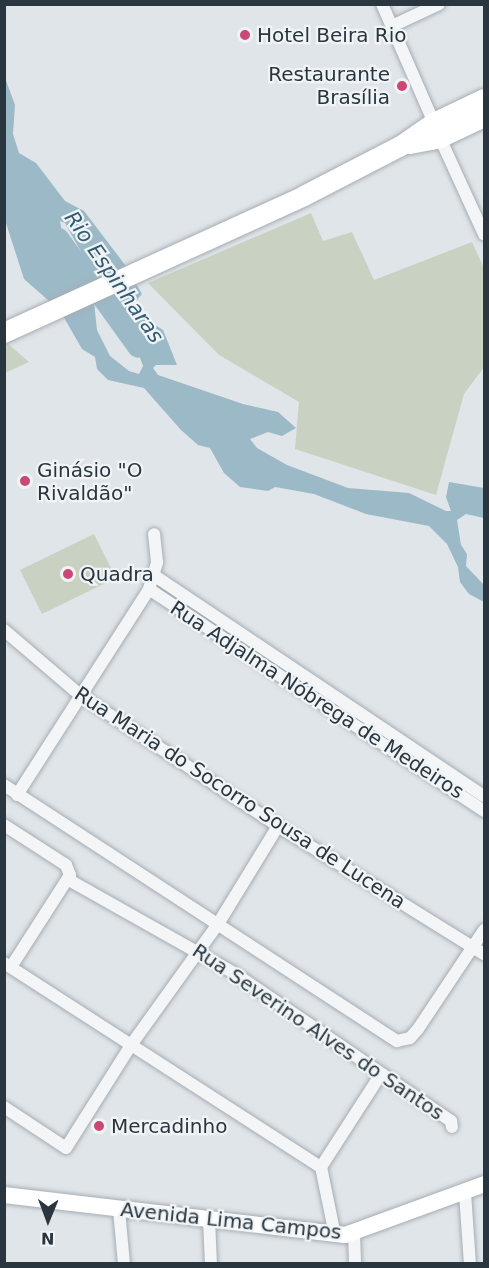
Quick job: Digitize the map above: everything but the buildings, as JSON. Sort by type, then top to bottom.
[{"type":"main road","points":[[437,130],[484,99]]},
{"type":"main road","points":[[5,332],[304,196],[401,146],[437,130],[484,117]]},
{"type":"main road","name":"Avenida Lima Campos","points":[[4,1195],[335,1235],[354,1233],[484,1184]]},
{"type":"street","points":[[382,4],[484,231]]},
{"type":"street","points":[[392,26],[439,4]]},
{"type":"street","points":[[17,795],[149,589],[155,576],[154,534]]},
{"type":"street","name":"Rua Adjalma Nóbrega de Medeiros","points":[[155,576],[484,796]]},
{"type":"street","name":"Rua Adjalma Nóbrega de Medeiros","points":[[149,589],[484,811]]},
{"type":"street","name":"Rua Maria do Socorro Sousa de Lucena","points":[[4,630],[80,694],[278,826],[479,951]]},
{"type":"street","name":"Rua Severino Alves do Santos","points":[[4,784],[17,795],[391,1038],[403,1041],[418,1029],[479,951]]},
{"type":"street","name":"Rua Severino Alves do Santos","points":[[4,825],[66,865],[69,880],[196,950],[451,1121],[452,1127]]},
{"type":"street","points":[[4,1107],[66,1148],[131,1045],[196,950],[218,924],[278,826]]},
{"type":"street","points":[[69,880],[8,965],[321,1167]]},
{"type":"street","points":[[479,951],[484,930]]},
{"type":"street","points":[[335,1235],[321,1167],[381,1074]]},
{"type":"street","points":[[465,1193],[470,1263]]},
{"type":"street","points":[[119,1210],[124,1263]]},
{"type":"street","points":[[209,1221],[211,1263]]},
{"type":"street","points":[[354,1233],[356,1263]]},
{"type":"green space","points":[[311,213],[323,241],[352,232],[374,280],[472,242],[484,268],[484,367],[464,394],[436,495],[295,449],[299,402],[219,355],[148,283]]},
{"type":"green space","points":[[7,343],[29,362],[5,373],[5,346]]},
{"type":"green space","name":"Quadra","points":[[94,534],[116,578],[42,614],[20,570]]},
{"type":"water","points":[[4,75],[15,105],[13,134],[19,153],[36,163],[65,201],[84,211],[132,274],[101,288],[65,223],[60,221],[63,237],[92,292],[57,308],[24,279],[5,220]]},
{"type":"water","points":[[135,282],[142,294],[134,303],[149,321],[163,330],[177,365],[156,365],[153,368],[158,375],[243,404],[278,412],[296,428],[282,436],[268,432],[250,439],[257,448],[287,465],[348,488],[409,493],[446,511],[451,511],[446,497],[449,482],[484,488],[484,518],[466,514],[457,520],[461,545],[467,554],[466,566],[484,585],[484,602],[469,594],[460,582],[458,567],[447,544],[429,526],[366,514],[314,494],[275,487],[268,491],[240,487],[224,473],[210,448],[198,445],[181,430],[144,388],[108,380],[97,369],[95,357],[82,349],[59,309],[94,302],[97,330],[110,356],[129,371],[139,374],[143,366],[139,355],[105,295]]},
{"type":"waterway","name":"Rio Espinharas","points":[[59,238],[138,348]]},
{"type":"place","name":"Hotel Beira Rio","points":[[245,35]]},
{"type":"place","name":"Restaurante Brasília","points":[[402,86]]},
{"type":"place","name":"Ginásio \"O Rivaldão\"","points":[[25,481]]},
{"type":"place","name":"Quadra","points":[[68,574]]},
{"type":"place","name":"Mercadinho","points":[[99,1126]]}]
